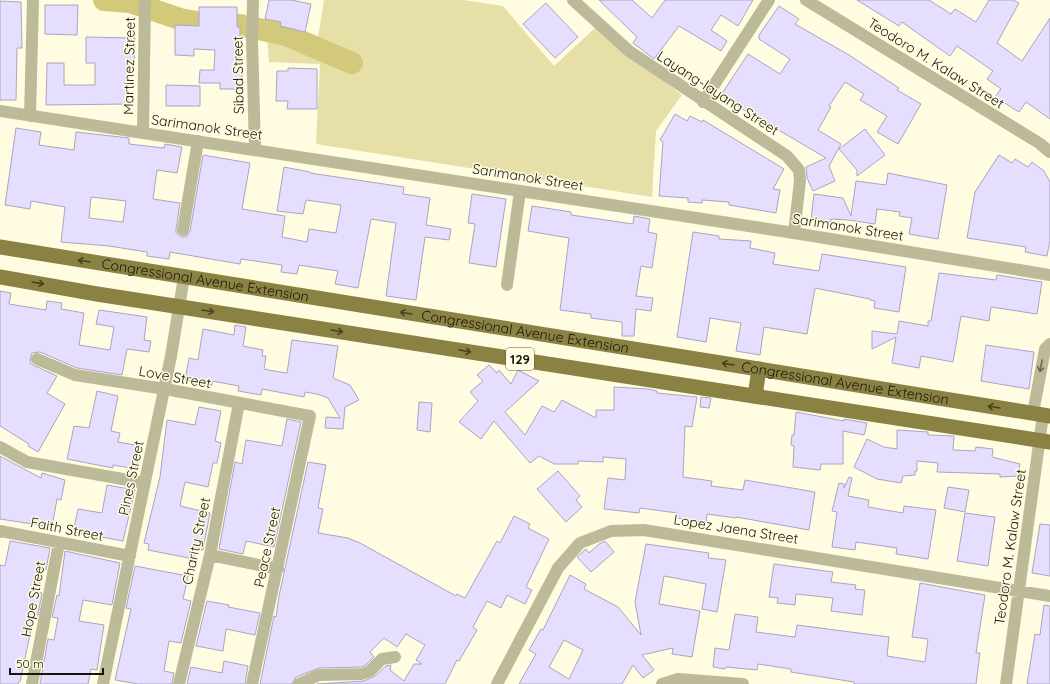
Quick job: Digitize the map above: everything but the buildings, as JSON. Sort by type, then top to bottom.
[{"type":"main road","name":"Congressional Avenue Extension","points":[[0,247],[1042,415]]},
{"type":"main road","name":"Congressional Avenue Extension","points":[[0,277],[1045,441]]},
{"type":"main road","points":[[755,396],[759,369]]},
{"type":"street","points":[[30,116],[33,0]]},
{"type":"street","name":"Martinez Street","points":[[143,133],[145,0]]},
{"type":"street","name":"Sibad Street","points":[[253,0],[252,40],[255,150]]},
{"type":"street","name":"Layang-layang Street","points":[[573,0],[629,51],[703,102],[787,156],[799,170],[800,181],[794,233]]},
{"type":"street","points":[[703,102],[768,0]]},
{"type":"street","name":"Teodoro M. Kalaw Street","points":[[806,0],[1038,143],[1050,152]]},
{"type":"street","name":"Sarimanok Street","points":[[0,111],[794,233],[1050,276]]},
{"type":"street","points":[[184,230],[198,141]]},
{"type":"street","points":[[507,285],[520,190]]},
{"type":"street","name":"Pines Street","points":[[103,684],[165,389],[184,277]]},
{"type":"street","name":"Teodoro M. Kalaw Street","points":[[1006,684],[1018,591],[1045,441],[1042,415],[1045,349],[1050,344]]},
{"type":"street","name":"Love Street","points":[[37,359],[75,375],[165,389],[310,416]]},
{"type":"street","name":"Charity Street","points":[[179,684],[210,555],[239,403]]},
{"type":"street","name":"Peace Street","points":[[252,684],[310,416]]},
{"type":"street","points":[[0,447],[27,462],[145,483]]},
{"type":"street","name":"Lopez Jaena Street","points":[[497,684],[558,568],[580,543],[611,531],[652,531],[1050,596]]},
{"type":"street","name":"Faith Street","points":[[0,532],[130,556]]},
{"type":"street","name":"Hope Street","points":[[32,684],[59,543]]},
{"type":"street","points":[[210,555],[278,568]]},
{"type":"street","points":[[299,684],[320,675],[340,680],[362,674],[370,671],[382,660],[394,657]]},
{"type":"street","points":[[662,684],[678,679],[743,684]]},
{"type":"shaded area","points":[[324,0],[464,0],[503,6],[554,66],[595,28],[682,95],[656,131],[652,197],[316,144],[320,64],[269,62],[266,25],[318,38]]},
{"type":"waterway","points":[[104,0],[130,2],[180,19],[208,24],[240,25],[286,35],[352,63]]}]
